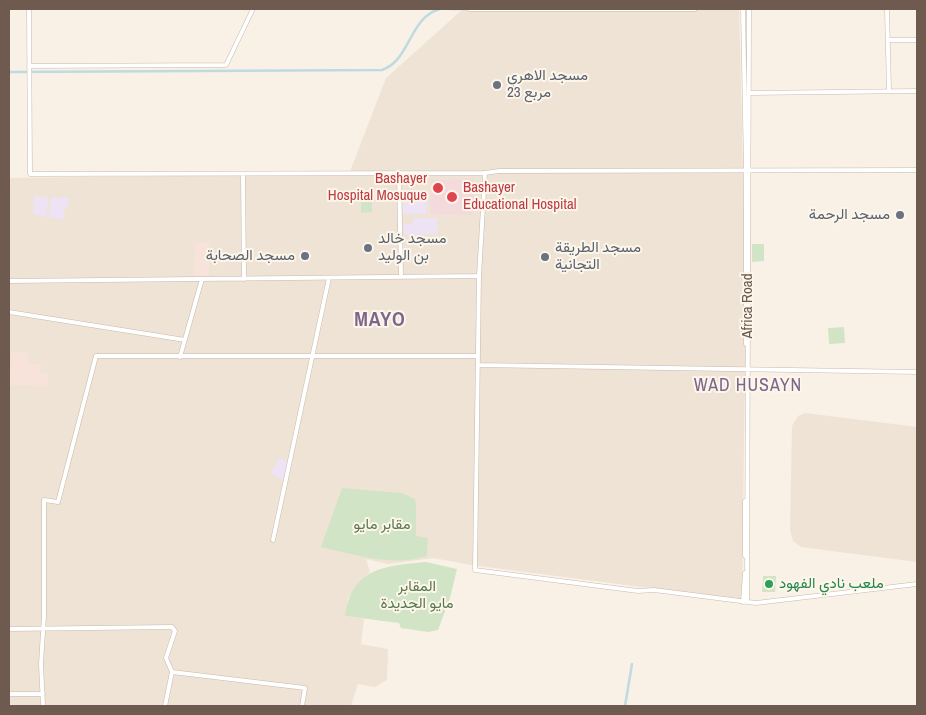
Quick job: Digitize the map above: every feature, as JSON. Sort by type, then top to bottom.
[{"type":"street","points":[[29,9],[30,174],[917,170]]},
{"type":"street","points":[[29,70],[226,65],[253,9]]},
{"type":"street","points":[[469,9],[695,9]]},
{"type":"street","name":"Africa Road","points":[[743,9],[748,170]]},
{"type":"street","name":"Africa Road","points":[[745,602],[749,9]]},
{"type":"street","points":[[887,9],[889,91]]},
{"type":"street","points":[[888,40],[917,40]]},
{"type":"street","points":[[744,44],[746,47],[749,44]]},
{"type":"street","points":[[744,54],[746,51],[749,55]]},
{"type":"street","points":[[749,93],[917,90]]},
{"type":"street","points":[[741,170],[744,167],[746,147]]},
{"type":"street","points":[[399,173],[401,277]]},
{"type":"street","points":[[485,173],[479,276],[475,570],[638,591],[654,590],[756,603],[917,584]]},
{"type":"street","points":[[243,174],[244,279]]},
{"type":"street","points":[[9,281],[479,276]]},
{"type":"street","points":[[273,540],[329,278]]},
{"type":"street","points":[[180,357],[202,279]]},
{"type":"street","points":[[9,312],[185,340]]},
{"type":"street","points":[[43,706],[40,664],[44,500],[58,502],[96,356],[478,356]]},
{"type":"street","points":[[478,365],[917,372]]},
{"type":"street","points":[[9,629],[172,627],[174,631],[166,658],[172,672],[165,706]]},
{"type":"street","points":[[172,672],[305,688],[302,706]]},
{"type":"street","points":[[9,694],[42,694]]},
{"type":"shaded area","points":[[463,9],[739,9],[746,290],[742,600],[471,565],[433,558],[388,564],[366,559],[370,572],[348,598],[345,616],[364,619],[361,644],[388,649],[387,680],[375,687],[358,684],[351,706],[9,706],[9,178],[349,174],[386,78]]},
{"type":"shaded area","name":"Bashayer Educational Hospital","points":[[473,179],[474,215],[430,214],[432,180]]},
{"type":"shaded area","points":[[34,196],[48,197],[47,217],[33,214]]},
{"type":"shaded area","points":[[428,196],[426,214],[403,214],[403,199]]},
{"type":"shaded area","points":[[51,197],[69,198],[68,207],[65,207],[64,220],[49,217]]},
{"type":"shaded area","points":[[413,218],[437,218],[437,234],[404,235],[403,224],[413,224]]},
{"type":"shaded area","points":[[209,242],[209,281],[193,281],[196,243]]},
{"type":"shaded area","points":[[11,352],[28,353],[28,364],[41,364],[40,373],[48,374],[47,386],[10,385]]},
{"type":"shaded area","points":[[805,413],[917,427],[917,562],[801,547],[793,541],[790,530],[792,426],[798,416]]},
{"type":"shaded area","points":[[279,457],[288,463],[284,481],[271,474]]},
{"type":"green space","points":[[361,193],[372,193],[372,212],[361,213]]},
{"type":"green space","points":[[752,244],[764,244],[764,261],[752,262]]},
{"type":"green space","points":[[844,327],[845,343],[829,344],[828,328]]},
{"type":"green space","name":"مقابر مايو","points":[[342,488],[402,493],[415,499],[416,536],[428,538],[427,556],[401,560],[374,559],[321,547]]},
{"type":"green space","name":"المقابر مايو الجديدة","points":[[426,562],[457,569],[450,598],[438,630],[428,632],[401,628],[399,623],[345,616],[355,587],[363,578],[384,568]]},
{"type":"green space","name":"ملعب نادي الفهود","points":[[763,576],[776,576],[775,592],[762,592]]},
{"type":"waterway","points":[[9,72],[382,70],[392,65],[399,57],[422,21],[440,9]]},
{"type":"waterway","points":[[450,9],[464,9]]},
{"type":"waterway","points":[[625,706],[632,664]]},
{"type":"place","name":"مسجد الاهري مربع 23","points":[[497,85]]},
{"type":"place","name":"Bashayer Hospital Mosuque","points":[[438,188]]},
{"type":"place","name":"Bashayer Educational Hospital","points":[[452,197]]},
{"type":"place","name":"مسجد الرحمة","points":[[900,215]]},
{"type":"place","name":"مسجد خالد بن الوليد","points":[[368,248]]},
{"type":"place","name":"مسجد الصحابة","points":[[305,256]]},
{"type":"place","name":"مسجد الطريقة التجانية","points":[[545,257]]},
{"type":"place","name":"ملعب نادي الفهود","points":[[769,584]]},
{"type":"district","name":"MAYO","points":[[380,321]]},
{"type":"district","name":"WAD HUSAYN","points":[[748,386]]}]
